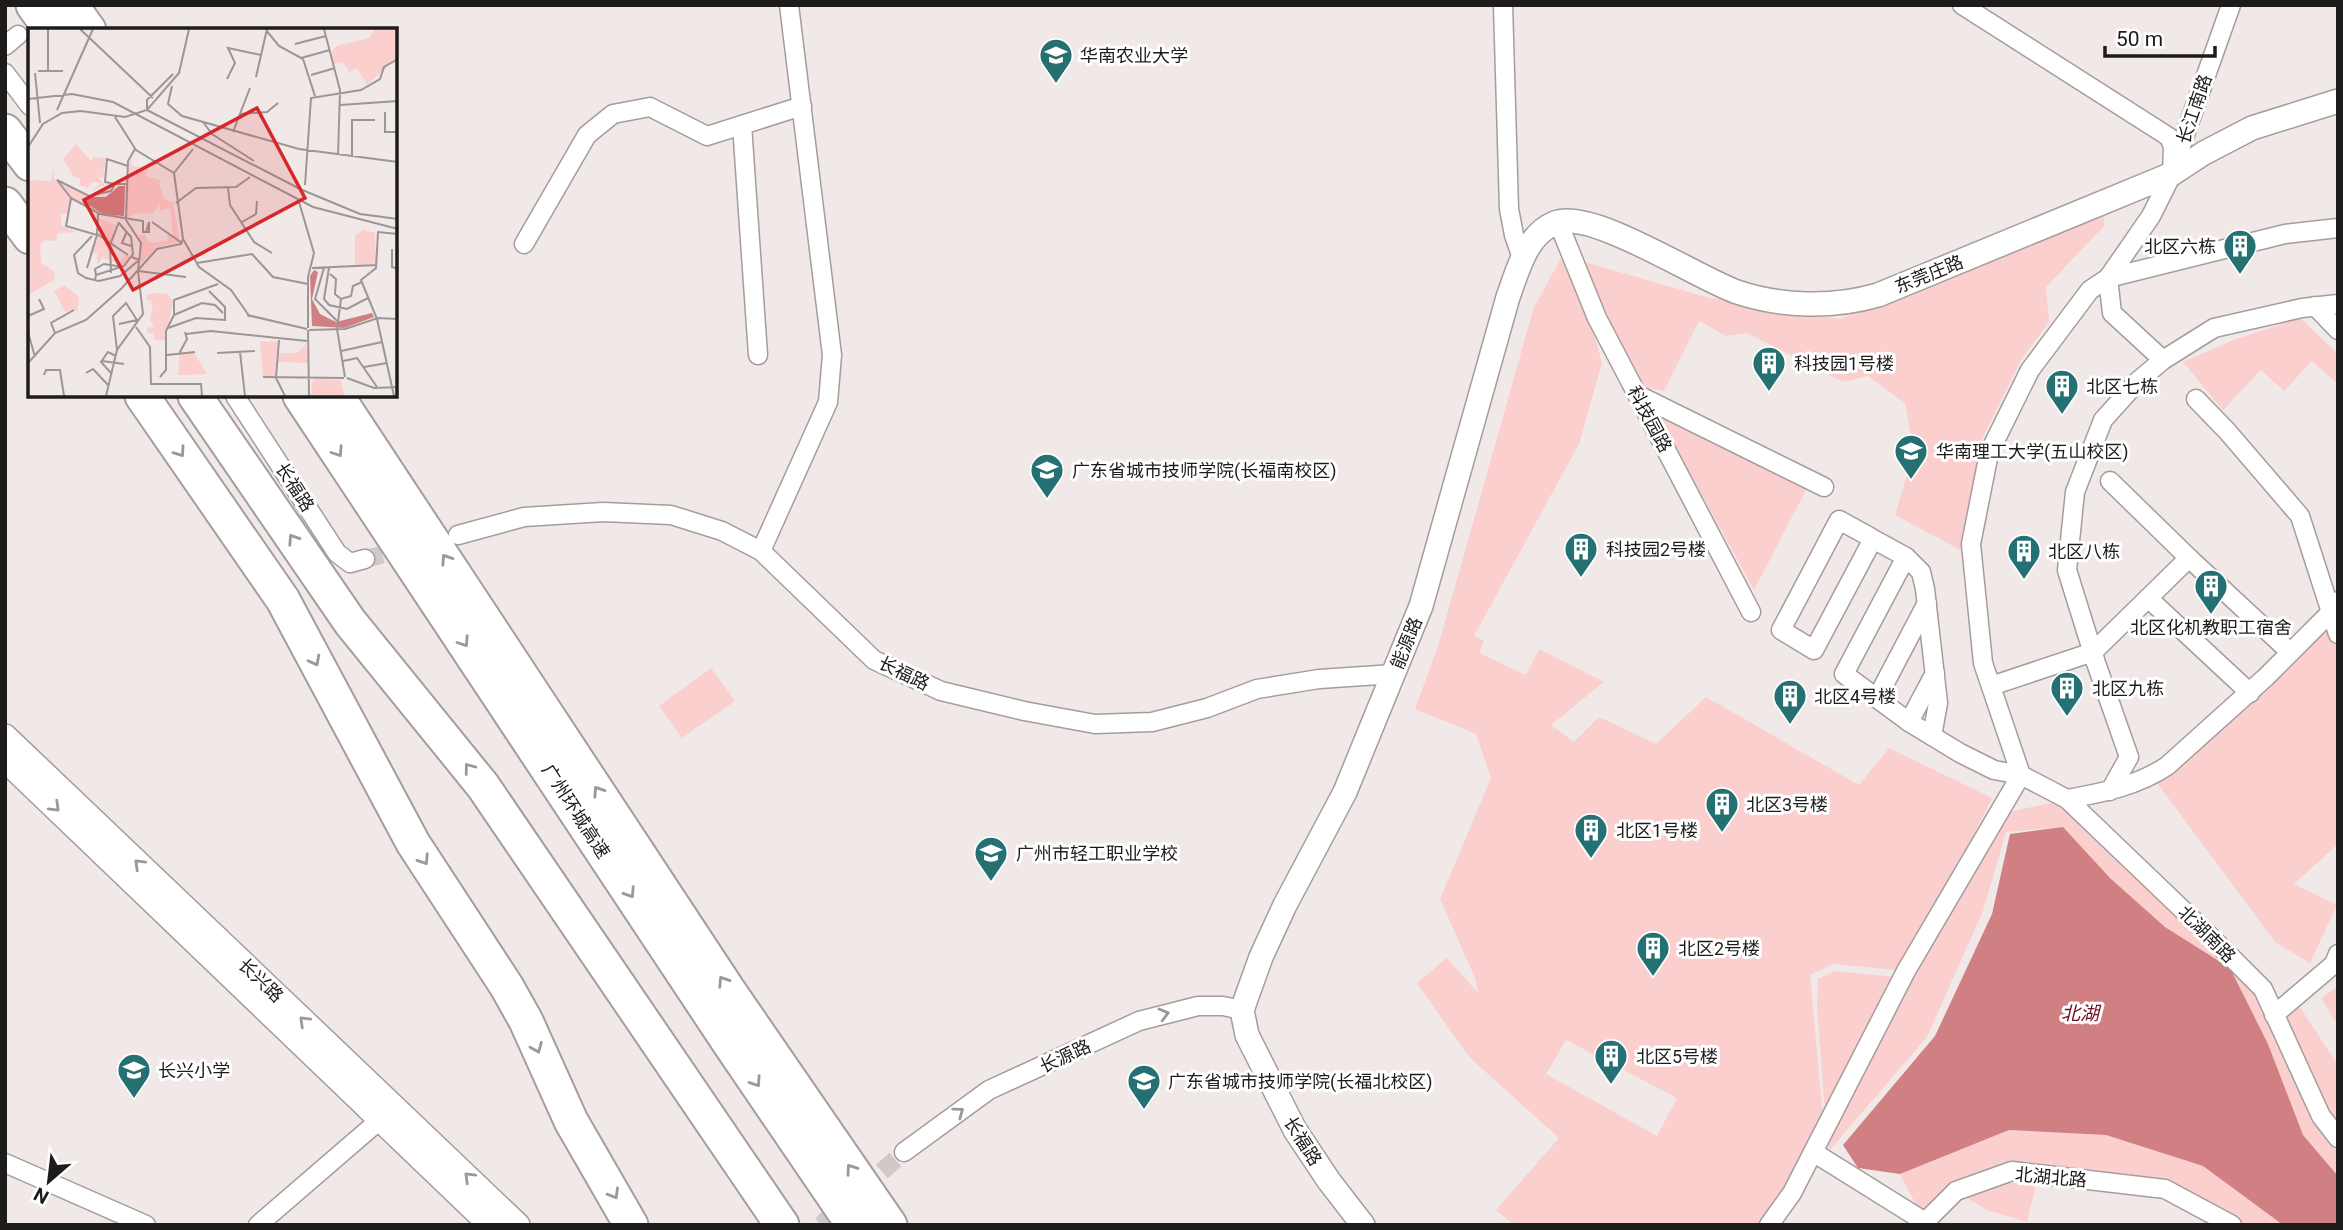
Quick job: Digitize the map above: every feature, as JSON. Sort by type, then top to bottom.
[{"type":"highway","points":[[33,5],[50,28]]},
{"type":"highway","points":[[71,5],[88,28]]},
{"type":"highway","points":[[5,131],[28,161]]},
{"type":"highway","points":[[5,204],[28,234]]},
{"type":"highway","points":[[143,397],[283,600],[413,843],[508,987],[570,1121],[631,1225]]},
{"type":"highway","points":[[196,397],[343,613],[475,775],[782,1225]]},
{"type":"highway","name":"广州环城高速","points":[[301,397],[731,1046],[853,1225]]},
{"type":"highway","name":"广州环城高速","points":[[338,397],[743,1011],[890,1225]]},
{"type":"highway","points":[[535,865],[595,939],[624,961],[803,1225]]},
{"type":"street","points":[[761,551],[828,402],[832,355],[789,5]]},
{"type":"street","points":[[1503,5],[1509,209],[1522,258]]},
{"type":"street","points":[[1962,5],[2169,137],[2173,147],[2172,174]]},
{"type":"street","name":"长江南路","points":[[2108,278],[2151,216],[2172,174],[2231,5]]},
{"type":"street","points":[[6,75],[28,103]]},
{"type":"street","name":"东莞庄路","points":[[1558,222],[1587,223],[1738,292],[1771,300],[1831,305],[1857,301],[1878,295],[2172,174],[2204,153],[2252,128],[2338,100]]},
{"type":"street","points":[[524,243],[587,135],[613,114],[650,107],[707,136],[802,106]]},
{"type":"street","points":[[742,125],[758,355]]},
{"type":"street","points":[[1522,258],[1535,237],[1558,222]]},
{"type":"street","name":"科技园路","points":[[1558,222],[1597,318],[1751,612]]},
{"type":"street","points":[[1769,1225],[1792,1193],[1906,971],[2021,775],[1983,663],[1971,544],[1989,453],[2030,370],[2090,290],[2108,278],[2285,234],[2338,228]]},
{"type":"street","name":"能源路","points":[[1242,1010],[1261,957],[1295,885],[1345,792],[1421,607],[1504,310],[1522,258]]},
{"type":"street","points":[[2108,278],[2112,313],[2163,360]]},
{"type":"street","points":[[2110,792],[2129,757],[2067,570],[2075,492],[2103,420],[2138,381],[2163,360],[2214,328],[2315,306],[2338,304]]},
{"type":"street","points":[[2315,306],[2338,330]]},
{"type":"street","points":[[1638,396],[1824,487]]},
{"type":"street","name":"长福路","points":[[236,397],[337,553],[350,563],[365,559]]},
{"type":"street","points":[[2196,399],[2300,516],[2334,607],[2338,634]]},
{"type":"street","points":[[2110,481],[2290,653]]},
{"type":"street","name":"长福路","points":[[458,535],[524,517],[603,512],[671,515],[722,531],[761,551],[874,660],[941,691],[1024,711],[1095,724],[1152,722],[1207,708],[1257,689],[1319,679],[1394,674]]},
{"type":"street","points":[[1873,539],[1814,650],[1781,630],[1839,520],[1906,557],[1921,572],[1927,603],[1938,703],[1932,736]]},
{"type":"street","name":"北湖南路","points":[[1906,557],[1844,674],[1909,722],[1960,753],[1994,770],[2021,775],[2067,799],[2263,989],[2320,1116],[2338,1138]]},
{"type":"street","points":[[1991,686],[2093,652],[2189,558]]},
{"type":"street","points":[[2148,598],[2249,693]]},
{"type":"street","points":[[1877,698],[1927,603]]},
{"type":"street","points":[[2067,799],[2110,792],[2152,776],[2167,766],[2249,693],[2334,607]]},
{"type":"street","points":[[1909,722],[1935,673]]},
{"type":"street","name":"长兴路","points":[[5,736],[387,1113],[490,1225]]},
{"type":"street","name":"长兴路","points":[[5,760],[387,1113],[518,1225]]},
{"type":"street","points":[[2274,1015],[2334,964],[2338,954]]},
{"type":"street","name":"长源路","points":[[904,1152],[989,1090],[1139,1021],[1198,1006],[1223,1006],[1242,1010]]},
{"type":"street","name":"长福路","points":[[1242,1010],[1247,1035],[1295,1130],[1363,1225]]},
{"type":"street","points":[[258,1225],[387,1113]]},
{"type":"street","name":"北湖北路","points":[[1813,1152],[1928,1223],[1956,1191],[2012,1171],[2165,1189],[2232,1225]]},
{"type":"street","points":[[5,1163],[146,1225]]},
{"type":"shaded area","points":[[2104,203],[2104,226],[2046,287],[2049,322],[2022,358],[1983,437],[1962,551],[1895,515],[1914,451],[1905,403],[1868,376],[1843,382],[1747,333],[1726,336],[1699,321],[1664,391],[1642,387],[1581,261],[1710,298],[1840,319]]},
{"type":"shaded area","points":[[1569,244],[1602,363],[1579,444],[1474,636],[1484,641],[1479,653],[1526,675],[1539,649],[1604,682],[1551,725],[1574,742],[1599,717],[1656,744],[1706,697],[1859,785],[1889,748],[1992,798],[1906,971],[1833,964],[1810,975],[1824,1127],[1771,1225],[1514,1225],[1496,1210],[1559,1138],[1469,1057],[1417,983],[1447,958],[1478,993],[1475,978],[1440,899],[1491,778],[1476,734],[1415,709],[1439,643],[1534,307]],"holes":[[[1566,1040],[1677,1098],[1657,1136],[1546,1074]]]},
{"type":"shaded area","points":[[2300,318],[2338,354],[2338,384],[2312,361],[2284,391],[2261,370],[2223,410],[2183,362],[2236,339]]},
{"type":"shaded area","points":[[1657,413],[1806,490],[1754,590]]},
{"type":"shaded area","points":[[2330,613],[2338,638],[2338,844],[2294,884],[2337,905],[2310,963],[2275,942],[2152,776]]},
{"type":"shaded area","points":[[711,668],[735,701],[682,738],[659,706]]},
{"type":"shaded area","points":[[2067,799],[2263,989],[2274,1014],[2294,998],[2338,1065],[2338,1176],[2303,1135],[2268,1044],[2230,968],[2165,927],[2110,878],[2062,827],[2006,832],[1983,911],[1927,1037],[1829,1151],[1826,1116],[2005,813]]},
{"type":"shaded area","points":[[1835,971],[1894,977],[1825,1113],[1817,1006],[1818,979]]},
{"type":"shaded area","points":[[2338,986],[2338,1019],[2335,1021],[2321,998]]},
{"type":"shaded area","points":[[2009,1130],[2106,1135],[2203,1166],[2283,1225],[2232,1225],[2165,1189],[2012,1171],[2006,1182],[2036,1185],[2027,1222],[1987,1210],[1956,1191],[1925,1222],[1900,1174]]},
{"type":"water","name":"北湖","points":[[2063,827],[2110,878],[2165,927],[2230,968],[2268,1044],[2303,1135],[2338,1176],[2338,1225],[2283,1225],[2203,1166],[2106,1135],[2009,1130],[1900,1174],[1858,1168],[1843,1145],[1935,1036],[1992,914],[2010,834]]},
{"type":"tunnel","points":[[365,559],[405,549]]},
{"type":"tunnel","points":[[821,1225],[904,1152]]},
{"type":"place","name":"华南农业大学","points":[[1056,85]]},
{"type":"place","name":"北区六栋","points":[[2240,276]]},
{"type":"place","name":"科技园1号楼","points":[[1769,393]]},
{"type":"place","name":"北区七栋","points":[[2062,416]]},
{"type":"place","name":"华南理工大学(五山校区)","points":[[1911,481]]},
{"type":"place","name":"广东省城市技师学院(长福南校区)","points":[[1047,500]]},
{"type":"place","name":"科技园2号楼","points":[[1581,579]]},
{"type":"place","name":"北区八栋","points":[[2024,581]]},
{"type":"place","name":"北区化机教职工宿舍","points":[[2211,616]]},
{"type":"place","name":"北区九栋","points":[[2067,718]]},
{"type":"place","name":"北区4号楼","points":[[1790,726]]},
{"type":"place","name":"北区3号楼","points":[[1722,834]]},
{"type":"place","name":"北区1号楼","points":[[1591,860]]},
{"type":"place","name":"广州市轻工职业学校","points":[[991,883]]},
{"type":"place","name":"北区2号楼","points":[[1653,978]]},
{"type":"place","name":"北区5号楼","points":[[1611,1086]]},
{"type":"place","name":"长兴小学","points":[[134,1100]]},
{"type":"place","name":"广东省城市技师学院(长福北校区)","points":[[1144,1111]]}]
